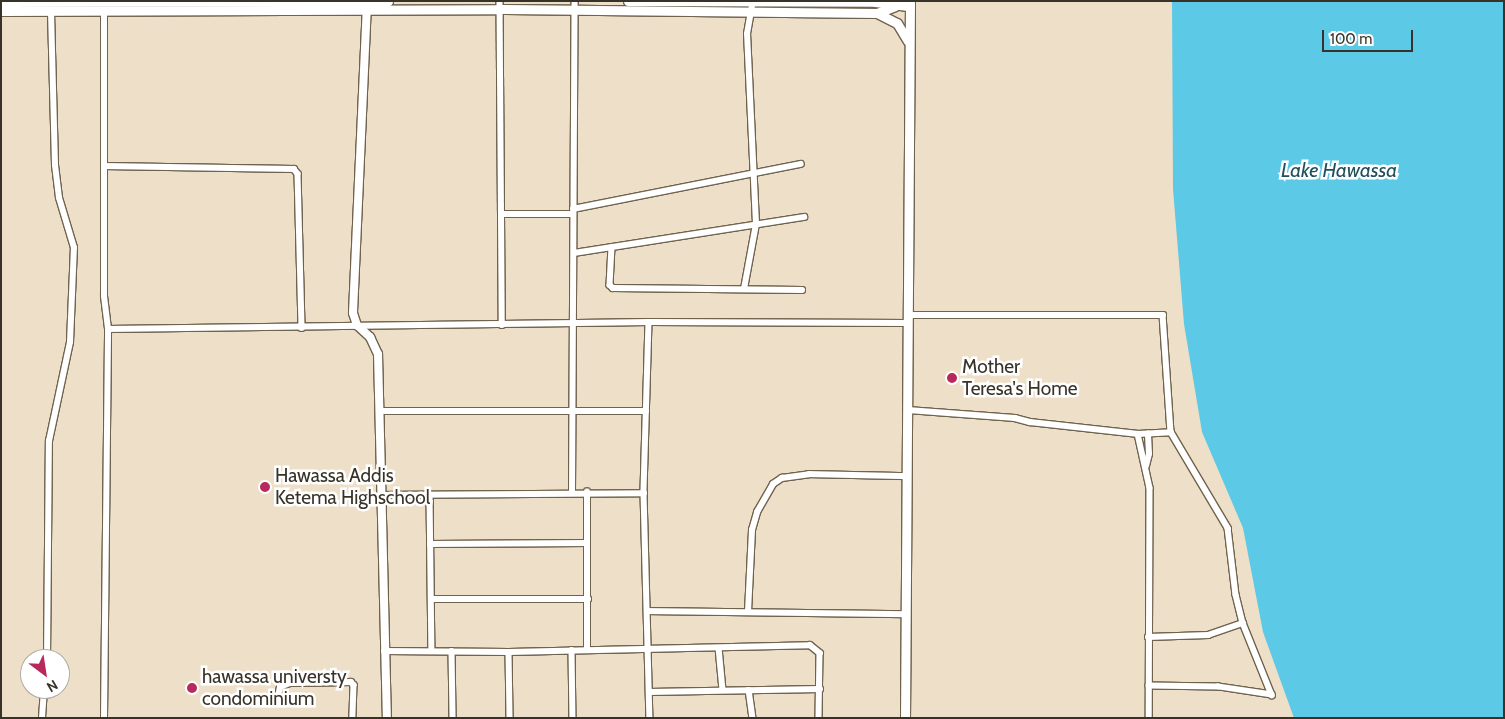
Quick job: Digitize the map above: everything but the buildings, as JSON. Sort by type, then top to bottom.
[{"type":"main road","points":[[371,4],[388,1]]},
{"type":"main road","points":[[631,1],[876,2],[895,6]]},
{"type":"main road","points":[[1,2],[179,7],[191,5],[371,4],[445,6],[575,5],[636,11],[877,13],[895,6],[910,4],[905,718]]},
{"type":"main road","points":[[850,2],[850,12]]},
{"type":"main road","points":[[1,11],[51,12],[105,5]]},
{"type":"main road","points":[[877,13],[897,23],[909,43]]},
{"type":"street","points":[[631,1],[636,11]]},
{"type":"street","points":[[636,11],[641,1]]},
{"type":"street","points":[[744,289],[756,224],[756,174],[747,34],[753,1]]},
{"type":"street","points":[[371,4],[353,313],[357,326],[370,337],[378,354],[382,411],[381,495],[387,718]]},
{"type":"street","points":[[104,718],[108,329],[104,296],[105,5]]},
{"type":"street","points":[[500,5],[502,325]]},
{"type":"street","points":[[572,493],[575,5]]},
{"type":"street","points":[[47,649],[49,440],[70,342],[74,248],[59,198],[56,165],[51,12]]},
{"type":"street","points":[[501,214],[573,211],[801,164]]},
{"type":"street","points":[[104,166],[294,169],[298,174],[302,328]]},
{"type":"street","points":[[574,253],[804,217]]},
{"type":"street","points":[[612,247],[610,285],[613,288],[802,290]]},
{"type":"street","points":[[108,329],[302,328],[1163,314],[1172,432],[1228,528],[1236,595],[1243,623],[1272,695],[1219,687],[1149,686]]},
{"type":"street","points":[[649,322],[644,493],[650,718]]},
{"type":"street","points":[[382,411],[571,412],[646,410]]},
{"type":"street","points":[[908,410],[1015,418],[1030,422],[1138,434],[1172,432]]},
{"type":"street","points":[[1138,434],[1146,466],[1151,509],[1148,638],[1149,718]]},
{"type":"street","points":[[1146,466],[1150,454],[1148,434]]},
{"type":"street","points":[[748,612],[752,530],[757,512],[773,484],[782,478],[809,474],[908,476]]},
{"type":"street","points":[[587,650],[588,492]]},
{"type":"street","points":[[381,495],[644,493]]},
{"type":"street","points":[[430,495],[432,650]]},
{"type":"street","points":[[430,544],[588,543]]},
{"type":"street","points":[[432,599],[588,599]]},
{"type":"street","points":[[647,611],[906,614]]},
{"type":"street","points":[[1148,638],[1208,634],[1243,623]]},
{"type":"street","points":[[384,651],[509,652],[815,646],[820,653],[819,718]]},
{"type":"street","points":[[719,648],[723,690]]},
{"type":"street","points":[[572,650],[573,718]]},
{"type":"street","points":[[452,651],[453,718]]},
{"type":"street","points":[[509,652],[510,718]]},
{"type":"street","points":[[279,692],[280,687],[290,683],[351,682],[354,685],[353,718]]},
{"type":"street","points":[[649,692],[820,689]]},
{"type":"street","points":[[749,690],[752,718]]},
{"type":"street","points":[[42,718],[43,699]]},
{"type":"water","name":"Lake Hawassa","points":[[1172,1],[1504,1],[1504,718],[1294,718],[1263,632],[1243,528],[1202,432],[1184,324],[1173,189]]},
{"type":"place","name":"Mother Teresa's Home","points":[[952,378]]},
{"type":"place","name":"Hawassa Addis Ketema Highschool","points":[[265,487]]},
{"type":"place","name":"hawassa universty condominium","points":[[192,688]]}]
